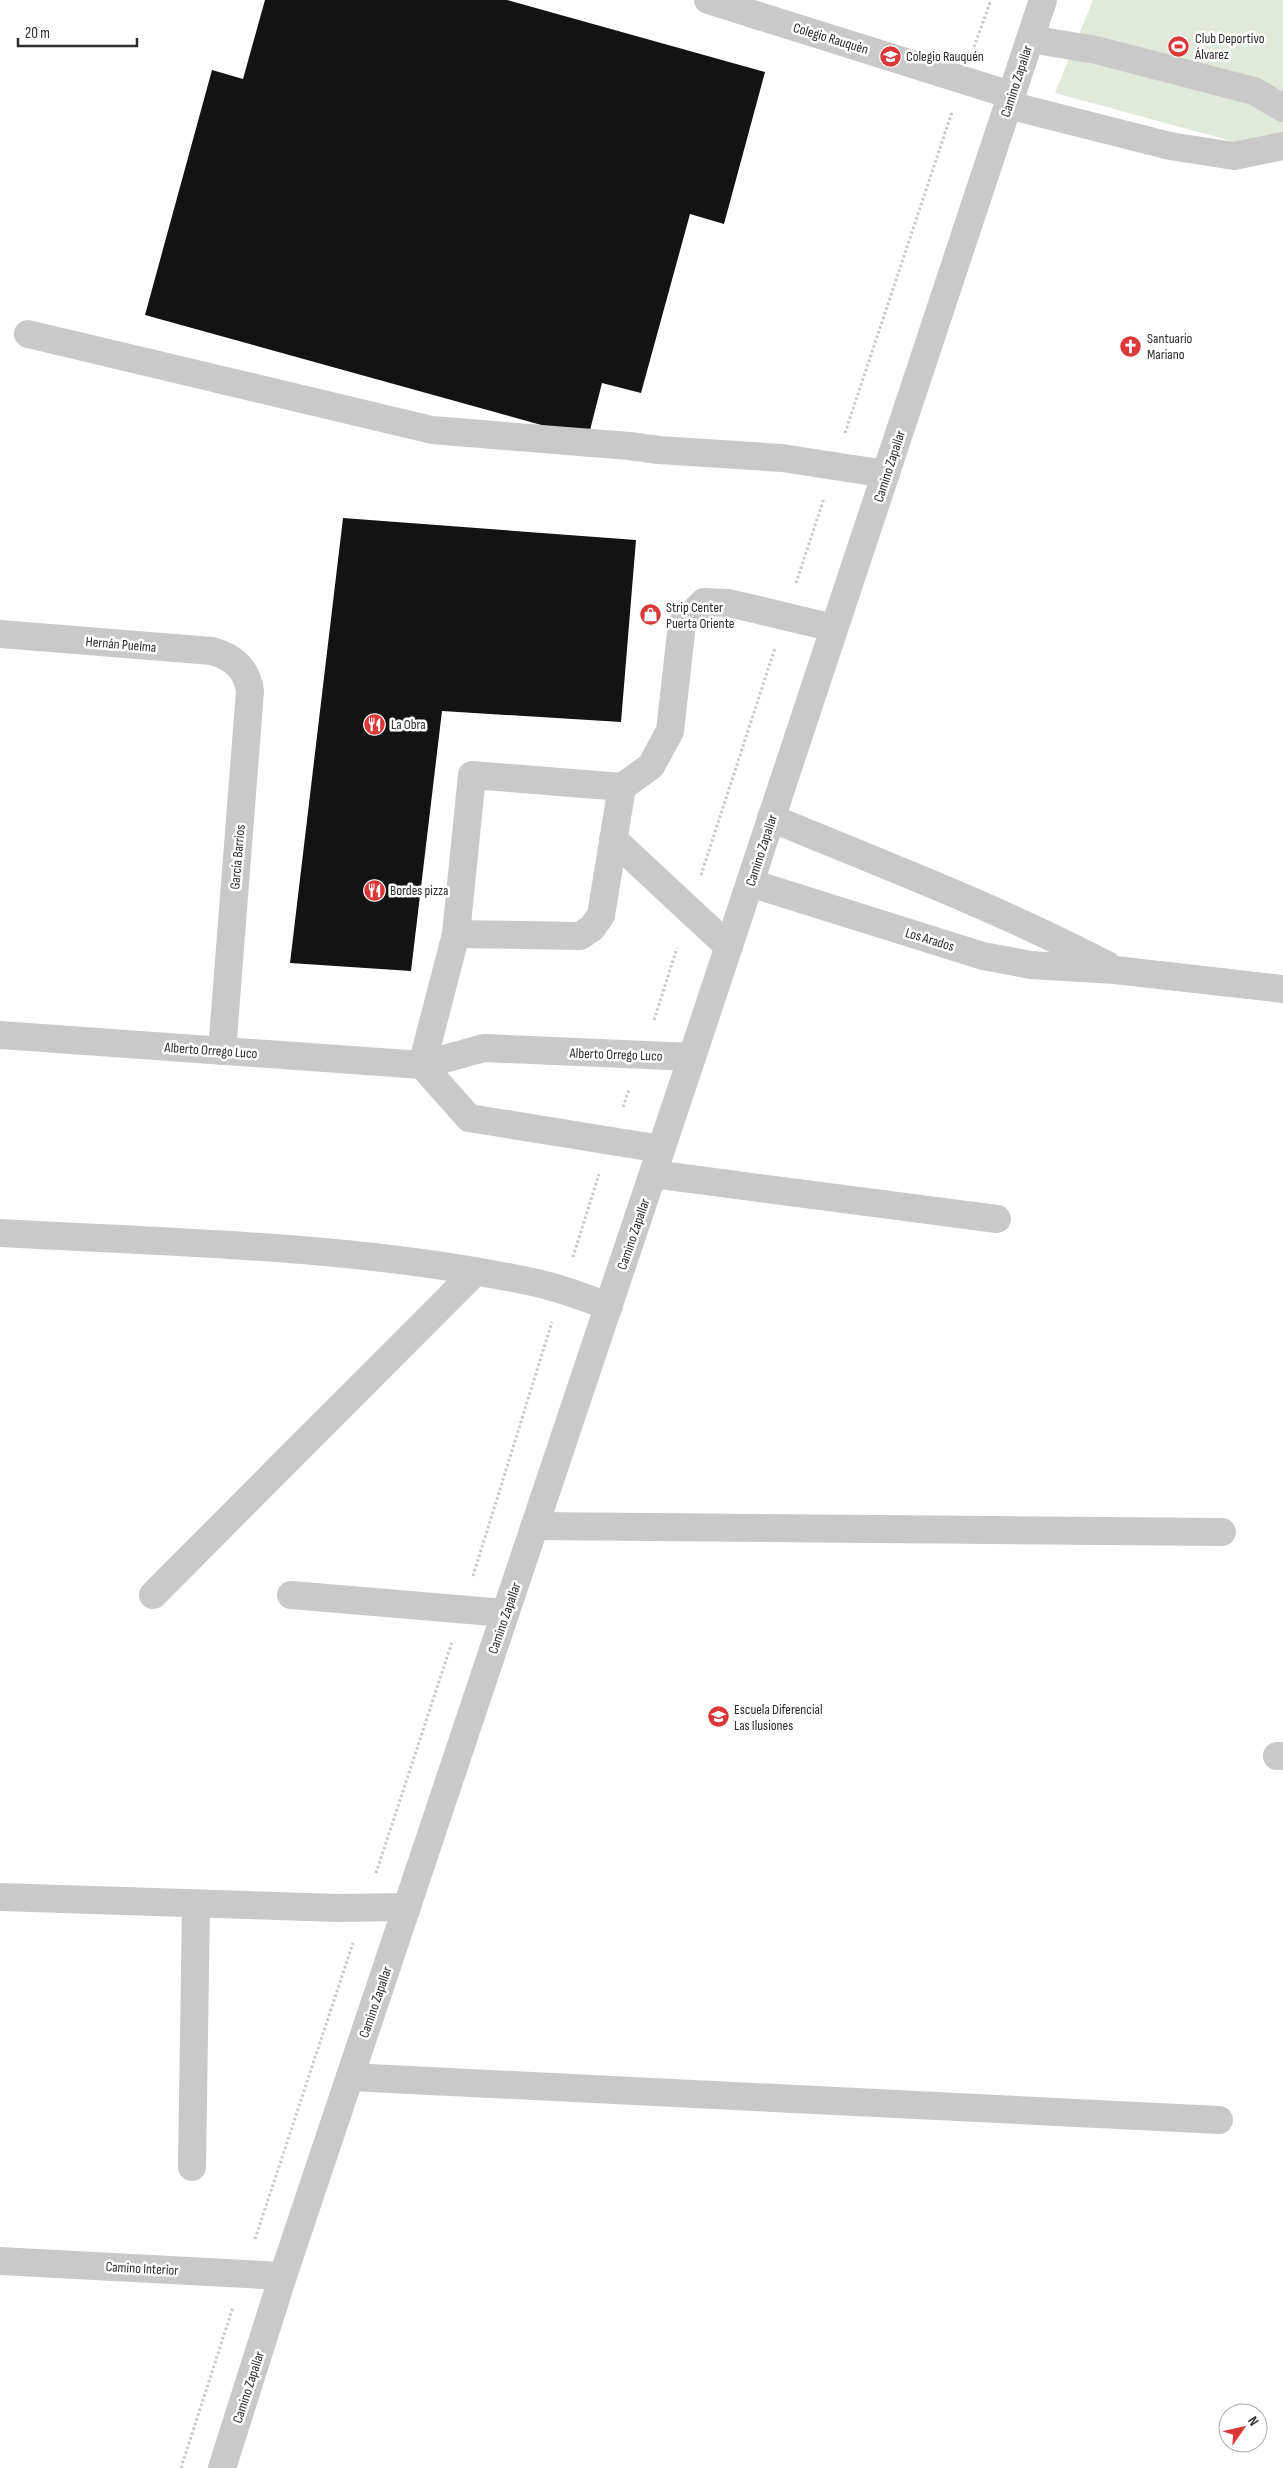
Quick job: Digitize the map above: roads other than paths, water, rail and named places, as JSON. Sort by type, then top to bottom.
[{"type":"street","name":"Colegio Rauquèn","points":[[708,0],[963,80],[1010,100],[1170,146],[1234,156],[1283,146]]},
{"type":"street","name":"Camino Zapallar","points":[[222,2468],[283,2276],[729,947],[1043,0]]},
{"type":"street","points":[[1030,39],[1096,50],[1254,91],[1283,108]]},
{"type":"street","points":[[28,334],[432,430],[660,450],[782,458],[886,474]]},
{"type":"street","points":[[834,628],[729,603],[704,602],[682,624],[670,731],[651,766],[622,787],[472,776],[456,934],[422,1065],[468,1118],[610,1141],[657,1162],[997,1219]]},
{"type":"street","name":"Hernán Puelma","points":[[0,634],[212,651],[223,654],[239,665]]},
{"type":"street","name":"García Barrios","points":[[222,1051],[250,691],[249,682],[239,665]]},
{"type":"street","points":[[456,934],[580,936],[592,928],[601,915],[622,787]]},
{"type":"street","name":"Los Arados","points":[[771,818],[976,902],[1047,934],[1115,970]]},
{"type":"street","points":[[614,838],[729,947]]},
{"type":"street","name":"Los Arados","points":[[750,883],[983,956],[1031,964],[1115,970],[1283,989]]},
{"type":"street","name":"Alberto Orrego Luco","points":[[0,1035],[422,1065],[484,1048],[692,1057]]},
{"type":"street","points":[[0,1233],[318,1252],[425,1263],[538,1283],[609,1306]]},
{"type":"street","points":[[153,1595],[475,1272]]},
{"type":"street","points":[[535,1526],[1222,1532]]},
{"type":"street","points":[[291,1595],[505,1613]]},
{"type":"street","points":[[0,1897],[337,1908],[365,1906],[407,1907]]},
{"type":"street","points":[[192,2167],[196,1904]]},
{"type":"street","points":[[350,2077],[1219,2120]]},
{"type":"street","name":"Camino Interior","points":[[0,2261],[283,2276]]},
{"type":"place","name":"Club Deportivo Álvarez","points":[[1179,46]]},
{"type":"place","name":"Colegio Rauquén","points":[[890,56]]},
{"type":"place","name":"Santuario Mariano","points":[[1131,346]]},
{"type":"place","name":"Strip Center Puerta Oriente","points":[[650,615]]},
{"type":"place","name":"La Obra","points":[[375,724]]},
{"type":"place","name":"Bordes pizza","points":[[374,890]]},
{"type":"place","name":"Escuela Diferencial Las Ilusiones","points":[[718,1717]]}]
